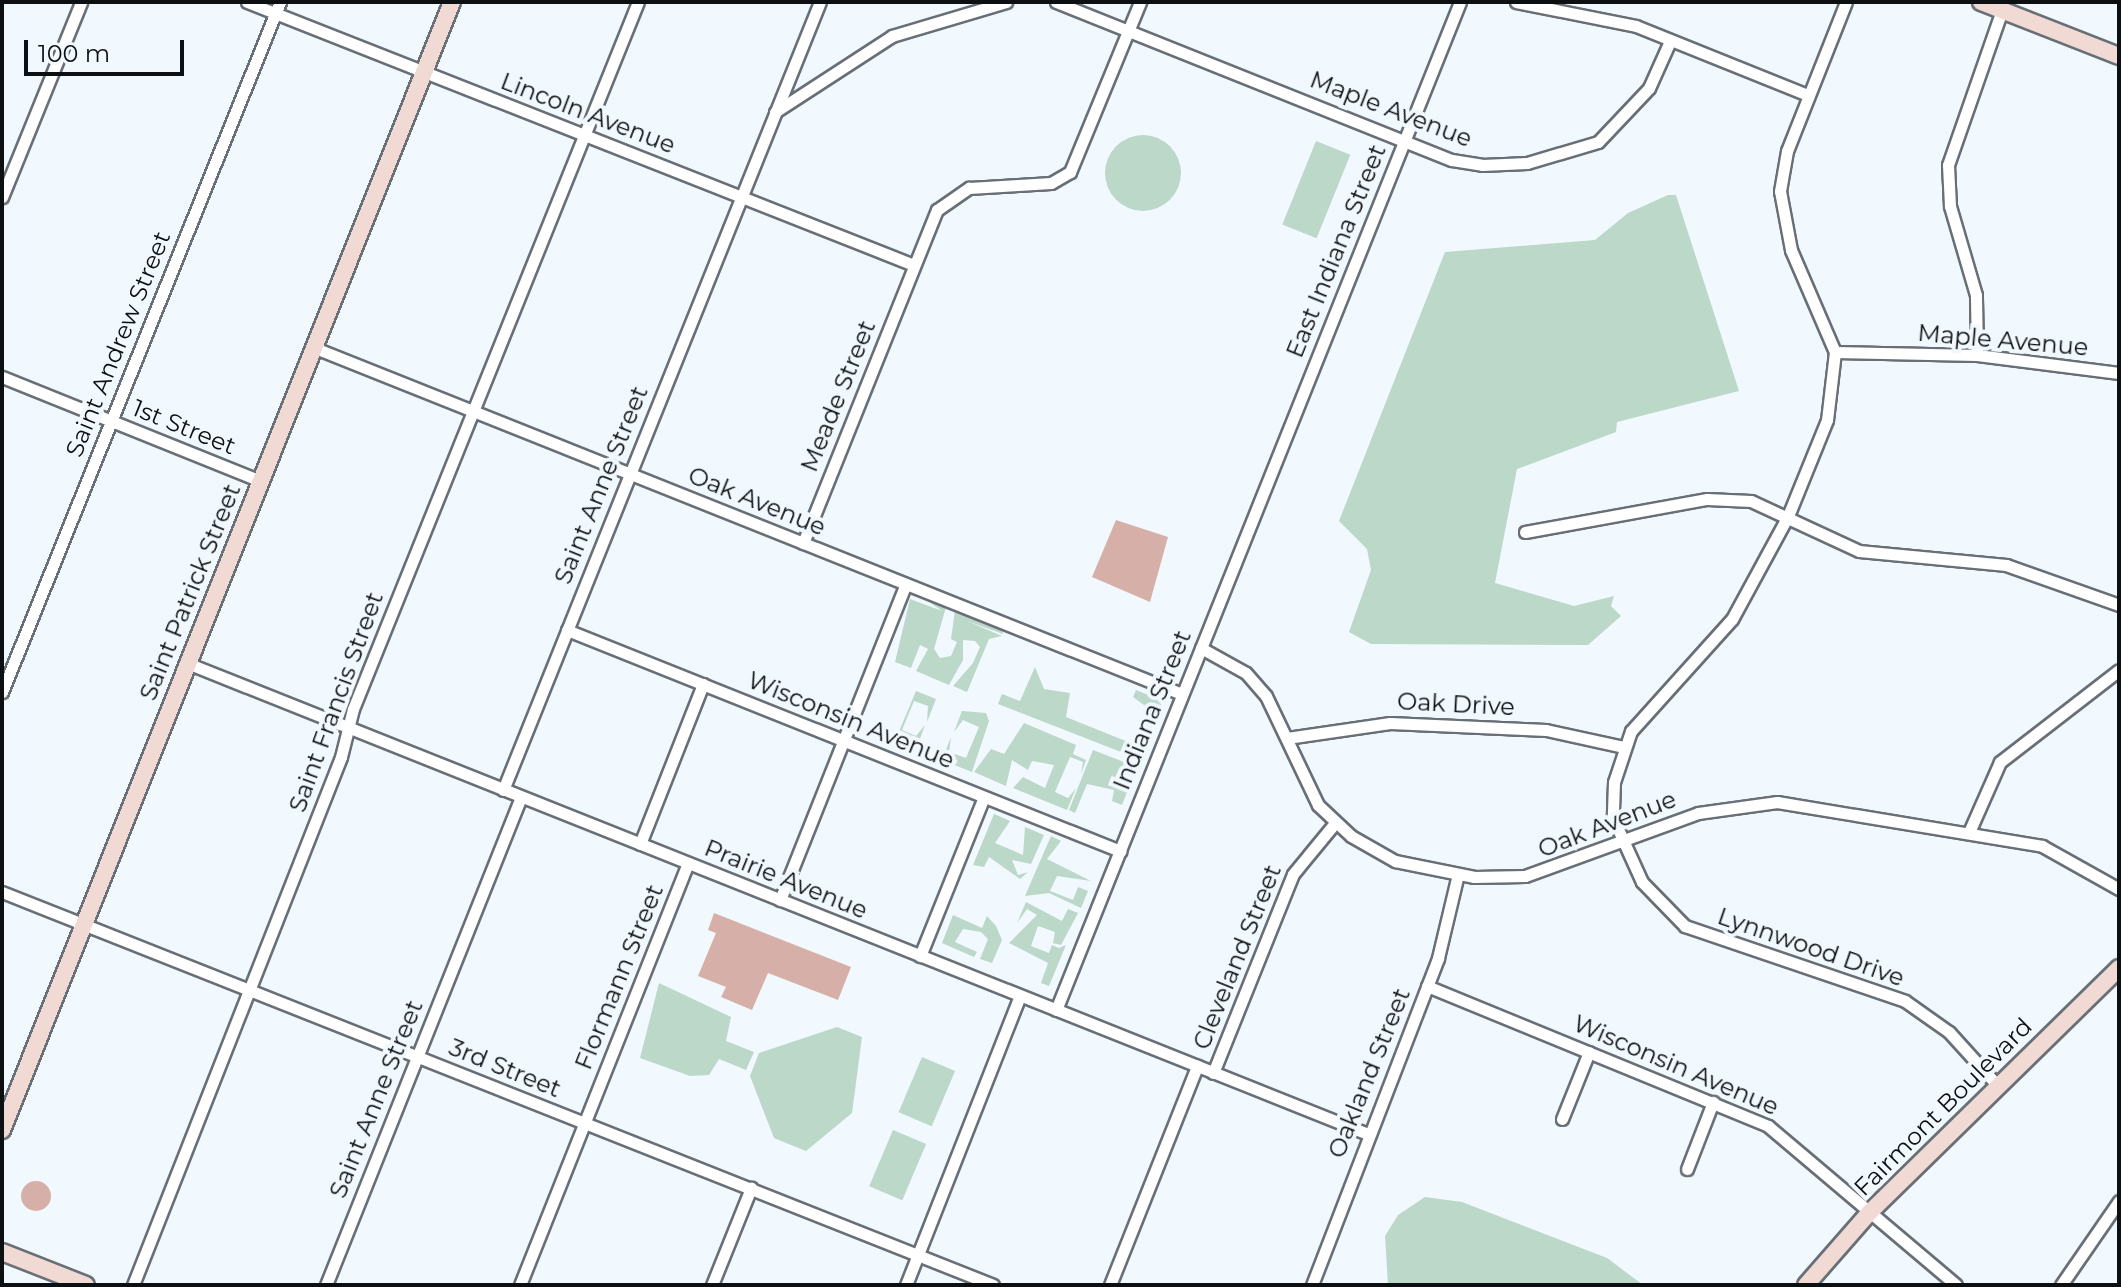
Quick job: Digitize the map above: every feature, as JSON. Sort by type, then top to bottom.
[{"type":"main road","name":"Saint Patrick Street","points":[[2,1130],[452,2]]},
{"type":"main road","points":[[1981,2],[2119,56]]},
{"type":"main road","name":"Fairmont Boulevard","points":[[1806,1285],[1869,1213],[2119,968]]},
{"type":"main road","points":[[2,1252],[86,1285]]},
{"type":"street","points":[[2,197],[81,2]]},
{"type":"street","name":"Lincoln Avenue","points":[[247,2],[278,8],[424,73],[914,265]]},
{"type":"street","name":"Saint Francis Street","points":[[133,1285],[249,990],[347,727],[638,2]]},
{"type":"street","name":"Saint Anne Street","points":[[503,790],[820,2]]},
{"type":"street","points":[[775,112],[892,36],[1006,2]]},
{"type":"street","name":"Maple Avenue","points":[[1056,2],[1404,141],[1482,165],[1563,156],[1598,142],[1626,118],[1670,41]]},
{"type":"street","name":"Meade Street","points":[[803,543],[937,210],[955,195],[1003,181],[1051,183],[1070,172],[1140,2]]},
{"type":"street","name":"East Indiana Street","points":[[1290,427],[1460,2]]},
{"type":"street","points":[[1516,2],[1620,21],[1808,95]]},
{"type":"street","points":[[1621,844],[1612,799],[1623,747],[1644,714],[1732,619],[1788,516],[1827,420],[1835,352],[1780,210],[1787,151],[1846,2]]},
{"type":"street","name":"Saint Andrew Street","points":[[2,692],[278,8]]},
{"type":"street","points":[[1977,355],[1976,295],[1950,206],[1948,165],[2002,10]]},
{"type":"street","name":"Oak Avenue","points":[[315,348],[1182,694]]},
{"type":"street","name":"Maple Avenue","points":[[1835,352],[1977,355],[2119,373]]},
{"type":"street","name":"1st Street","points":[[2,377],[261,481]]},
{"type":"street","name":"Indiana Street","points":[[1056,1010],[1290,427]]},
{"type":"street","points":[[1525,532],[1707,499],[1751,501],[1859,551],[2006,565],[2119,605]]},
{"type":"street","points":[[780,900],[906,584]]},
{"type":"street","name":"Wisconsin Avenue","points":[[567,630],[1120,851]]},
{"type":"street","name":"Oak Avenue","points":[[1201,648],[1246,673],[1287,738],[1303,779],[1335,823],[1395,861],[1458,874],[1525,876],[1621,844],[1698,813],[1769,802],[1970,830],[2062,852],[2119,889]]},
{"type":"street","name":"Prairie Avenue","points":[[187,663],[1368,1134]]},
{"type":"street","points":[[1970,830],[2000,762],[2119,670]]},
{"type":"street","points":[[640,844],[703,684]]},
{"type":"street","name":"Oak Drive","points":[[1287,738],[1390,723],[1546,730],[1623,747]]},
{"type":"street","name":"Saint Anne Street","points":[[326,1285],[521,797]]},
{"type":"street","points":[[920,956],[984,797]]},
{"type":"street","name":"Cleveland Street","points":[[1213,1073],[1293,874],[1335,823]]},
{"type":"street","name":"Lynnwood Drive","points":[[1621,844],[1642,882],[1685,926],[1905,1001],[1949,1032],[1997,1085]]},
{"type":"street","name":"Flormann Street","points":[[520,1285],[688,863]]},
{"type":"street","name":"Oakland Street","points":[[1312,1285],[1427,986],[1458,874]]},
{"type":"street","name":"3rd Street","points":[[2,892],[993,1285]]},
{"type":"street","name":"Wisconsin Avenue","points":[[1427,986],[1713,1102],[1794,1143],[1869,1213],[1956,1285]]},
{"type":"street","points":[[906,1285],[1020,996]]},
{"type":"street","points":[[1562,1119],[1589,1052]]},
{"type":"street","name":"Cleveland Street","points":[[1110,1285],[1197,1066]]},
{"type":"street","points":[[1687,1169],[1713,1102]]},
{"type":"street","points":[[712,1285],[751,1188]]},
{"type":"street","points":[[2061,1285],[2119,1201]]},
{"type":"green space","points":[[1136,135],[1150,135],[1164,141],[1175,152],[1181,173],[1178,188],[1170,200],[1150,211],[1136,211],[1122,205],[1111,194],[1105,180],[1105,166],[1111,152],[1122,141]]},
{"type":"green space","points":[[1316,141],[1350,155],[1317,238],[1282,224]]},
{"type":"green space","points":[[1668,195],[1676,195],[1739,391],[1617,422],[1616,432],[1517,469],[1495,583],[1574,606],[1614,596],[1611,606],[1621,616],[1588,645],[1371,644],[1349,632],[1371,570],[1367,549],[1339,521],[1445,252],[1595,240],[1628,213]]},
{"type":"green space","points":[[922,597],[946,607],[934,649],[940,658],[951,656],[957,642],[951,639],[955,610],[1002,629],[1003,634],[967,621],[1002,636],[989,639],[967,692],[953,686],[973,663],[980,647],[975,641],[963,640],[963,660],[949,685],[916,671],[928,649],[920,645],[911,668],[895,662],[910,599],[942,611]]},
{"type":"green space","points":[[1035,667],[1044,689],[1070,693],[1066,717],[1133,744],[1148,708],[1133,697],[1136,690],[1163,701],[1139,759],[998,704],[1002,694],[1020,701]]},
{"type":"green space","points":[[916,691],[936,699],[927,722],[928,706],[914,701],[902,730],[916,736],[925,725],[916,750],[895,741]]},
{"type":"green space","points":[[962,711],[986,713],[989,721],[972,772],[942,760],[951,737],[949,752],[966,758],[979,727],[963,720],[954,732]]},
{"type":"green space","points":[[1024,723],[1076,745],[1073,754],[1086,760],[1081,774],[1083,762],[1070,757],[1055,792],[1068,798],[1076,788],[1067,810],[1013,788],[1023,777],[1045,788],[1054,765],[1032,761],[1028,770],[1012,760],[1006,786],[974,772],[991,749],[1004,754]]},
{"type":"green space","points":[[1093,750],[1137,767],[1122,805],[1112,801],[1114,790],[1087,784],[1075,813],[1069,810]]},
{"type":"green space","points":[[994,814],[1010,821],[995,843],[1023,855],[1025,827],[1044,835],[1031,864],[1012,860],[1018,875],[1028,872],[1020,879],[989,857],[984,867],[973,865]]},
{"type":"green space","points":[[1051,836],[1061,841],[1047,859],[1091,881],[1057,876],[1050,891],[1073,900],[1078,887],[1088,891],[1081,908],[1049,893],[1025,896]]},
{"type":"green space","points":[[1026,902],[1062,921],[1068,909],[1078,913],[1061,945],[1053,943],[1055,932],[1038,926],[1031,946],[1049,953],[1052,945],[1059,948],[1066,945],[1049,986],[1041,983],[1048,963],[1009,943],[1037,915],[1027,909],[1017,923]]},
{"type":"green space","points":[[953,915],[982,928],[987,916],[996,926],[1002,940],[992,963],[980,959],[988,939],[981,932],[963,929],[955,942],[977,952],[974,957],[942,943]]},
{"type":"green space","points":[[659,983],[731,1017],[726,1041],[754,1052],[746,1070],[719,1059],[709,1075],[690,1076],[640,1058]]},
{"type":"green space","points":[[837,1027],[862,1037],[852,1113],[806,1151],[774,1138],[750,1076],[759,1053]]},
{"type":"green space","points":[[922,1057],[955,1071],[932,1126],[899,1112]]},
{"type":"green space","points":[[893,1130],[926,1144],[902,1200],[869,1186]]},
{"type":"green space","points":[[1425,1197],[1462,1202],[1607,1258],[1643,1285],[1388,1285],[1385,1236],[1398,1215]]},
{"type":"building","points":[[1116,520],[1168,537],[1150,602],[1092,577]]},
{"type":"building","points":[[714,913],[851,967],[838,1000],[768,973],[752,1010],[721,997],[726,987],[698,976],[716,933],[708,930]]},
{"type":"building","points":[[36,1181],[42,1182],[50,1190],[50,1202],[42,1210],[36,1211],[30,1210],[22,1202],[21,1196],[22,1190],[30,1182]]}]
